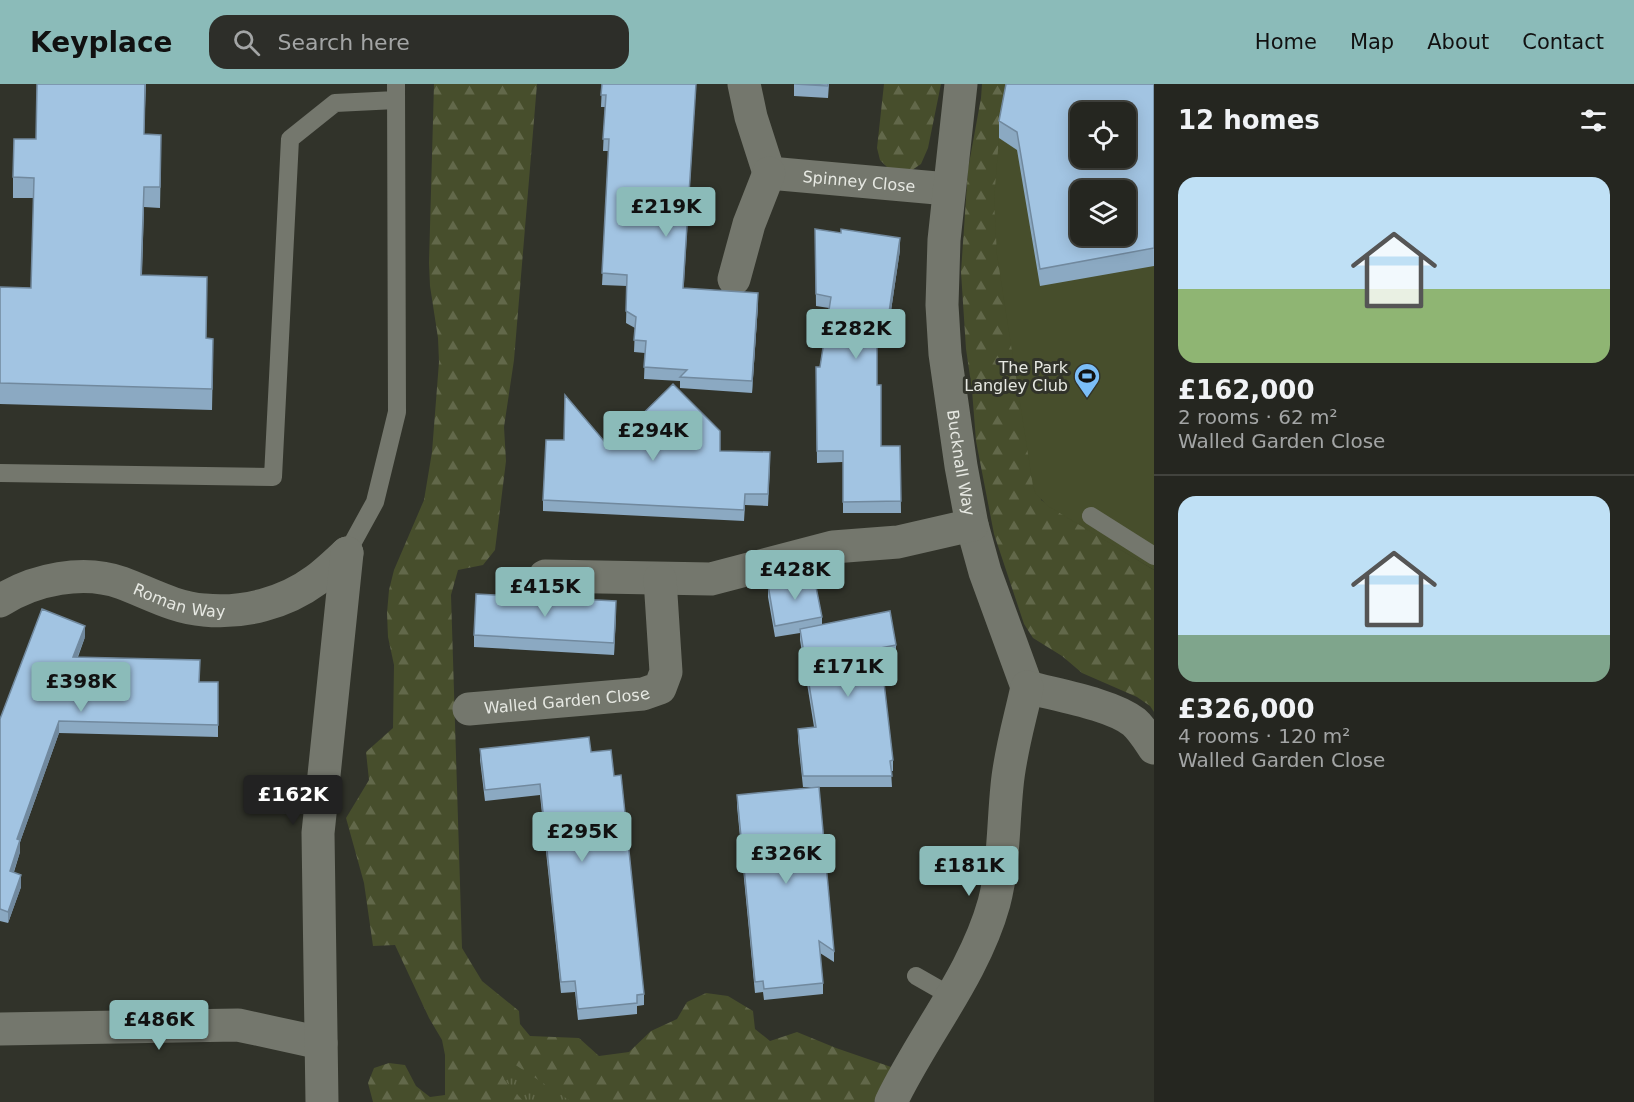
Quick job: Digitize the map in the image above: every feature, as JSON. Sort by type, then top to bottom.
[{"type":"street","points":[[734,279],[749,224],[769,173],[751,117],[744,84]]},
{"type":"street","name":"Bucknall Way","points":[[961,84],[944,240],[943,331],[958,446],[972,525],[985,572],[1027,687]]},
{"type":"street","name":"Spinney Close","points":[[769,173],[948,189]]},
{"type":"street","points":[[545,576],[711,579],[833,547],[898,542],[972,525]]},
{"type":"street","points":[[322,1102],[318,833],[347,553]]},
{"type":"street","name":"Roman Way","points":[[0,601],[14,592],[45,582],[82,576],[120,582],[161,600],[204,610],[247,610],[284,599],[316,581],[347,553]]},
{"type":"street","name":"Walled Garden Close","points":[[469,709],[643,694],[660,688],[666,672],[660,579]]},
{"type":"street","points":[[891,1102],[978,944],[994,903],[1004,838],[1011,756],[1027,687],[1117,713],[1133,722],[1147,736],[1154,748]]},
{"type":"street","points":[[0,1029],[237,1025],[321,1043]]},
{"type":"lane","points":[[0,473],[273,477],[290,140],[334,103],[396,92],[397,412],[375,502],[347,553]]},
{"type":"lane","points":[[1091,516],[1154,555]]},
{"type":"lane","points":[[916,976],[951,996]]},
{"type":"green space","points":[[434,84],[537,84],[514,360],[504,427],[506,461],[495,550],[483,565],[458,570],[451,595],[462,948],[482,981],[519,1011],[520,1024],[530,1036],[579,1038],[599,1056],[629,1052],[651,1031],[677,1019],[687,1002],[706,993],[728,996],[753,1011],[755,1029],[770,1041],[797,1032],[894,1068],[874,1102],[572,1102],[514,1064],[504,1079],[524,1102],[373,1102],[368,1083],[374,1068],[389,1063],[405,1065],[416,1086],[430,1097],[445,1095],[445,1055],[442,1040],[429,1018],[395,945],[373,946],[364,883],[346,818],[369,780],[366,752],[393,728],[394,665],[388,637],[389,590],[394,570],[424,500],[432,452],[439,362],[429,263]]},
{"type":"green space","points":[[884,84],[941,84],[928,148],[921,164],[912,170],[889,169],[880,160],[877,148]]},
{"type":"green space","points":[[982,84],[1009,84],[1041,500],[1154,570],[1154,712],[1150,706],[1137,697],[1082,673],[1062,656],[1033,638],[1024,624],[994,534],[976,441],[966,349],[961,272],[968,169]]},
{"type":"green space","name":"The Park Langley Club","points":[[1009,84],[1154,84],[1154,570],[1048,506],[1036,494],[997,255],[994,200],[999,138]]},
{"type":"green space","points":[[518,1042],[598,1102],[491,1102]]},
{"type":"building","points":[[37,84],[145,84],[144,134],[161,135],[160,187],[144,187],[141,275],[207,277],[206,338],[213,339],[212,389],[0,383],[0,287],[31,288],[34,178],[13,177],[14,139],[36,139]]},
{"type":"building","points":[[602,84],[696,84],[683,288],[758,293],[752,381],[680,377],[687,370],[644,367],[646,341],[634,340],[636,317],[626,311],[627,275],[602,273],[609,139],[603,139],[606,95],[601,95]]},
{"type":"building","points":[[794,84],[828,84],[828,86]]},
{"type":"building","points":[[1006,84],[1154,84],[1154,248],[1040,269],[1017,132],[999,121]]},
{"type":"building","points":[[815,229],[841,233],[841,229],[900,238],[888,319],[877,318],[877,385],[881,385],[881,446],[900,446],[901,501],[843,502],[843,451],[817,451],[816,367],[820,367],[831,297],[816,294]]},
{"type":"building","points":[[673,384],[720,431],[720,451],[770,452],[768,494],[745,494],[744,510],[543,500],[546,440],[564,440],[565,395],[609,447]]},
{"type":"building","points":[[814,577],[822,617],[775,626],[768,585]]},
{"type":"building","points":[[476,594],[616,601],[614,643],[474,635]]},
{"type":"building","points":[[42,609],[85,626],[73,657],[200,660],[199,682],[218,682],[218,725],[59,721],[17,839],[20,840],[10,871],[21,875],[8,912],[0,909],[0,719]]},
{"type":"building","points":[[890,611],[896,645],[880,648],[893,760],[890,761],[892,776],[803,776],[798,729],[816,727],[800,629]]},
{"type":"building","points":[[589,737],[591,752],[611,750],[614,776],[621,775],[644,994],[637,995],[637,1003],[578,1009],[575,981],[561,982],[540,784],[485,790],[480,749]]},
{"type":"building","points":[[819,787],[834,951],[819,941],[823,983],[764,989],[763,981],[755,982],[737,795]]},
{"type":"place","name":"The Park Langley Club","points":[[1087,399]]}]
